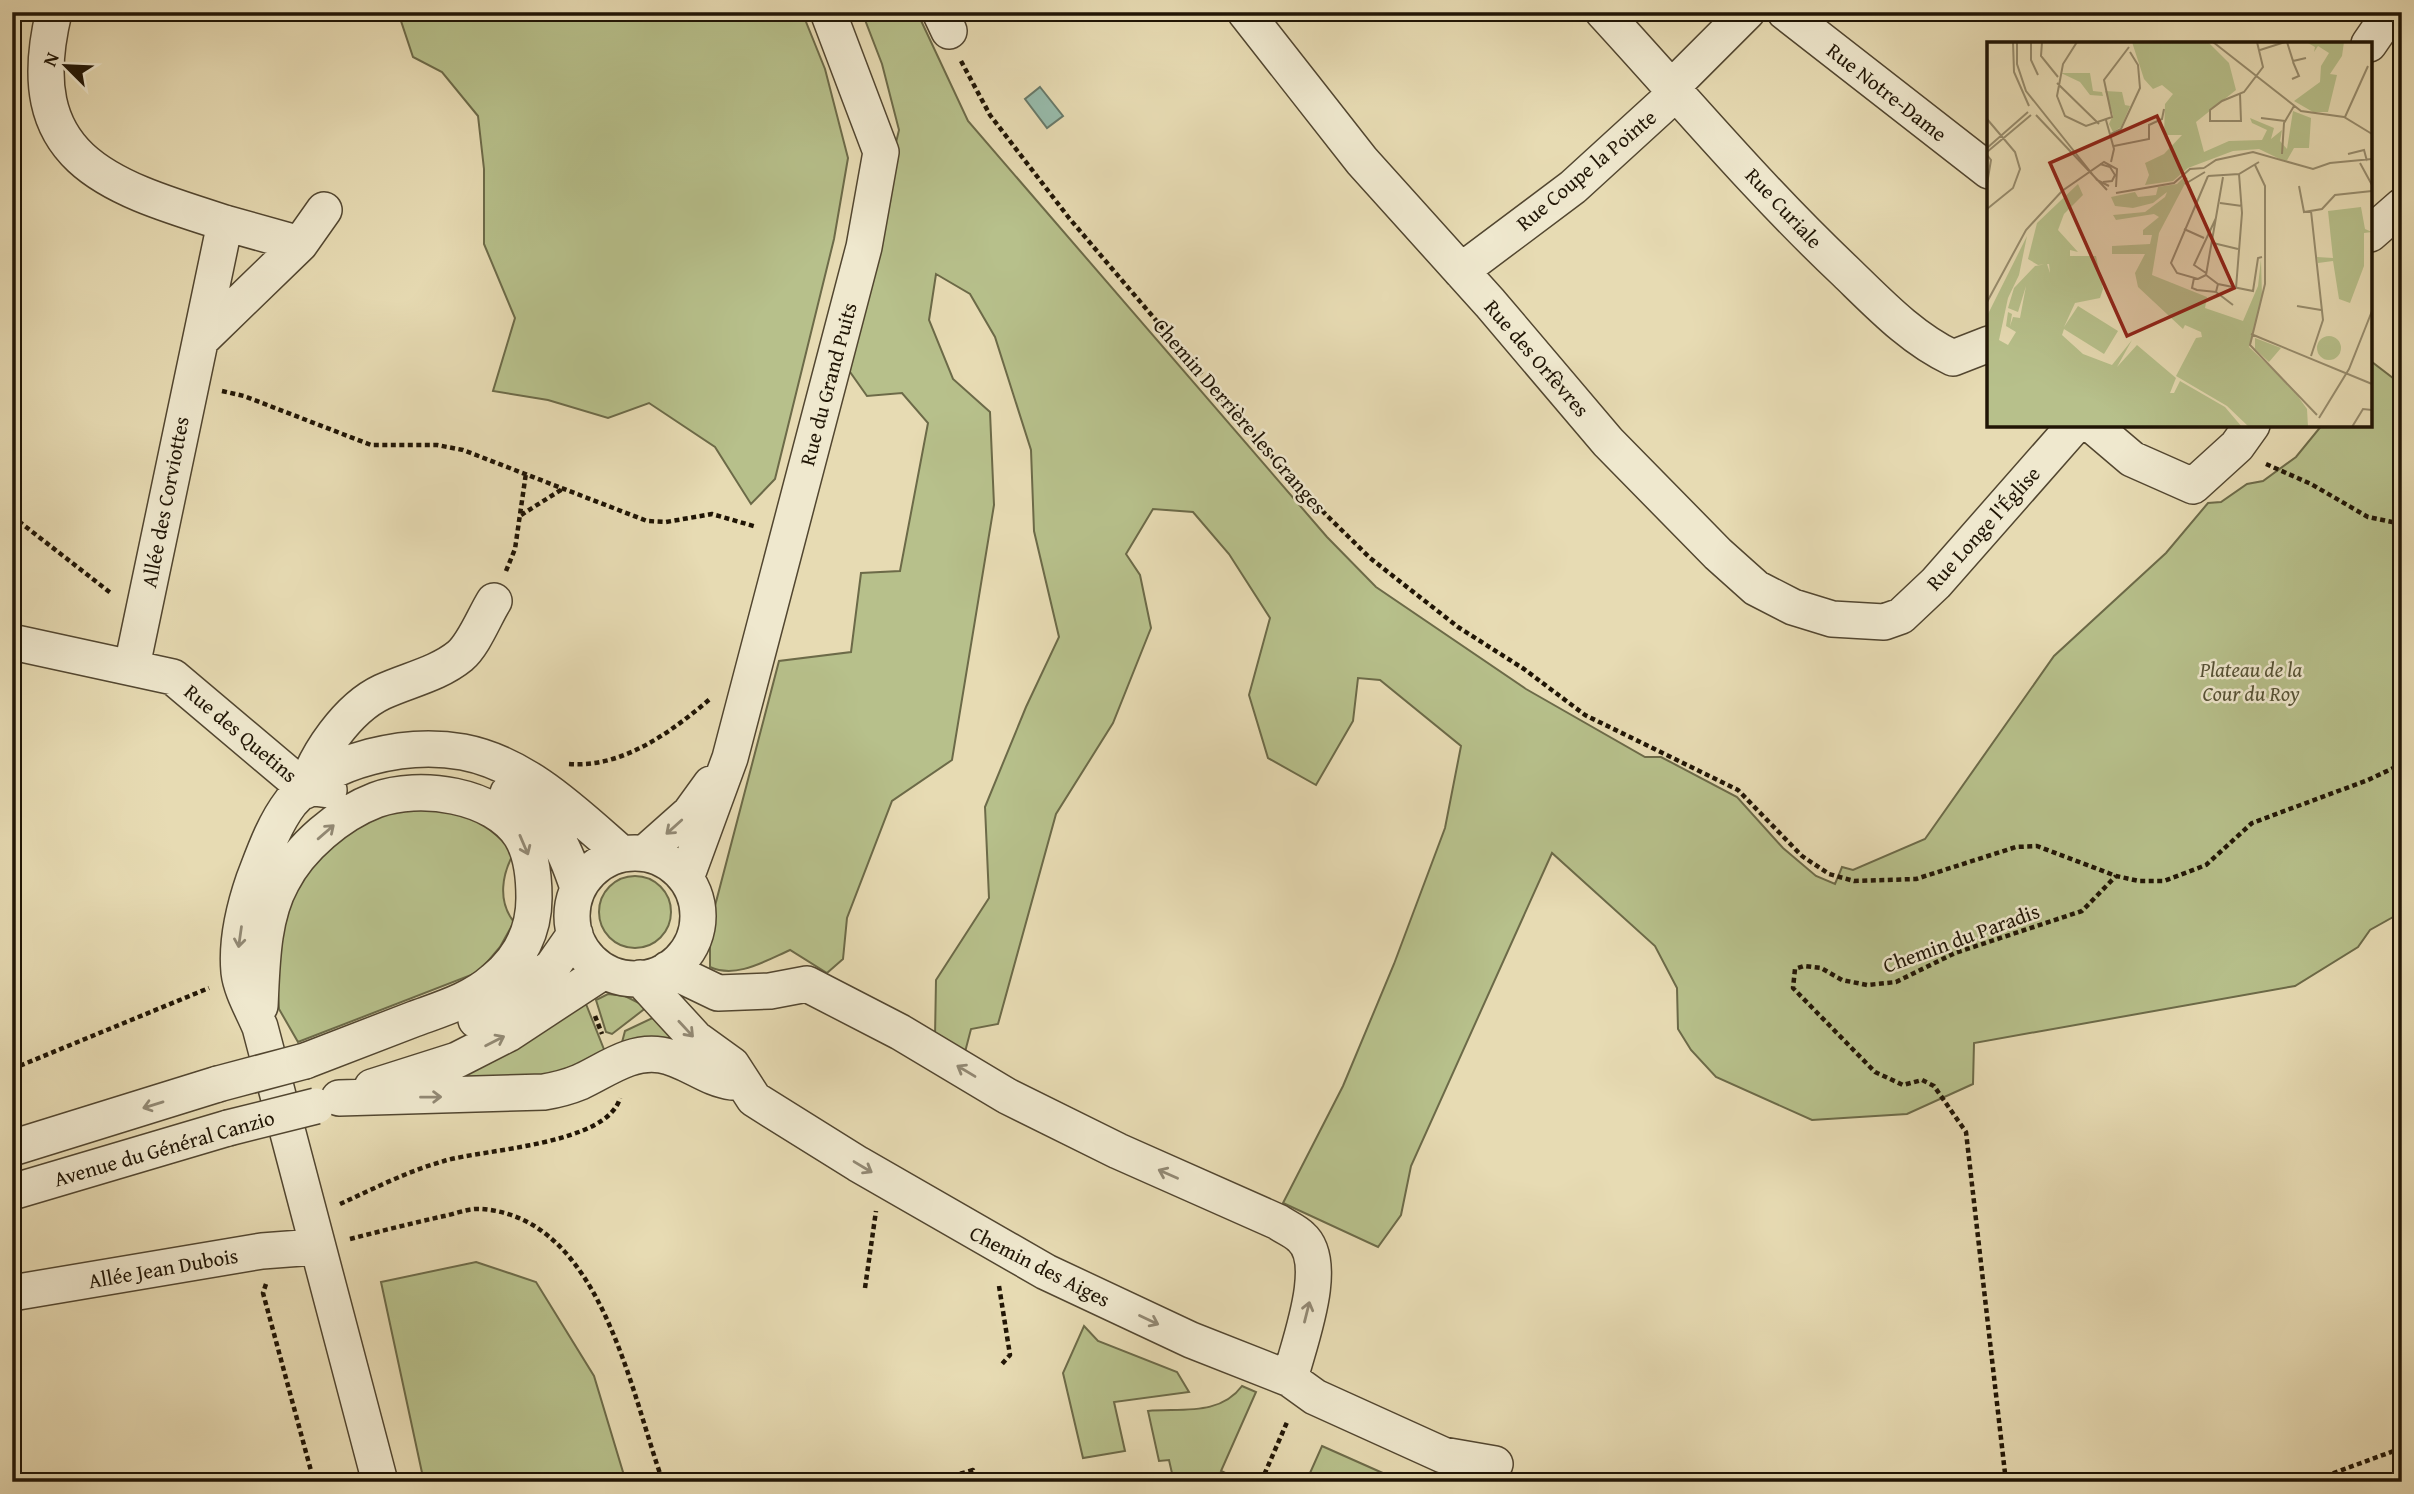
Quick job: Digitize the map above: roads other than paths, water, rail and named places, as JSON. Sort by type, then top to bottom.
[{"type":"street","points":[[54,12],[46,87],[56,127],[75,154],[88,166],[133,193],[300,244]]},
{"type":"street","name":"Rue du Grand Puits","points":[[686,878],[730,758],[864,247],[881,152],[828,12]]},
{"type":"street","name":"Rue des Orfèvres","points":[[1245,12],[1362,161],[1608,442],[1718,554],[1756,588],[1793,607],[1832,619],[1884,622]]},
{"type":"street","name":"Rue Curiale","points":[[1603,12],[1808,236],[1889,314],[1934,350],[1953,358],[1987,345]]},
{"type":"street","name":"Rue Coupe la Pointe","points":[[1461,271],[1573,187],[1674,90],[1747,12]]},
{"type":"street","name":"Rue Notre-Dame","points":[[1785,12],[1987,169]]},
{"type":"street","points":[[2370,42],[2391,12]]},
{"type":"street","points":[[2372,232],[2402,206]]},
{"type":"street","name":"Allée des Corviottes","points":[[202,339],[300,244],[324,209]]},
{"type":"street","name":"Allée des Corviottes","points":[[132,666],[189,384],[202,339],[225,223]]},
{"type":"street","name":"Rue Longe l'Église","points":[[1884,622],[1900,616],[1936,583],[2073,427]]},
{"type":"street","points":[[2094,427],[2132,459],[2193,486],[2245,436]]},
{"type":"street","points":[[380,1482],[315,1247],[260,1027],[239,975],[238,947],[249,893],[277,824],[306,787],[337,729],[360,705],[382,692],[419,679],[461,655],[494,601]]},
{"type":"street","points":[[12,666],[13,642]]},
{"type":"street","name":"Rue des Quetins","points":[[13,642],[173,677],[306,787]]},
{"type":"street","points":[[306,787],[360,759],[383,752],[415,748],[464,752],[504,765],[535,782],[633,853]]},
{"type":"street","name":"Rue du Grand Puits","points":[[633,853],[690,813],[730,758]]},
{"type":"street","points":[[306,787],[324,790],[343,788],[387,774],[412,770],[447,772],[484,782],[513,796],[546,820],[563,843],[578,888]]},
{"type":"street","points":[[260,1027],[268,888],[298,823],[306,787]]},
{"type":"street","points":[[265,944],[278,889],[295,862],[335,824],[379,799],[416,794],[470,802],[496,813],[514,827],[525,844],[534,884],[533,918],[520,953],[502,974],[458,1002],[305,1061]]},
{"type":"street","points":[[654,974],[684,956],[695,937],[698,917],[695,896],[686,878],[660,857],[633,853],[604,861],[589,873],[578,888],[572,918],[581,948],[604,971],[622,977],[654,974],[718,993],[769,991],[807,984],[900,1032],[1007,1096],[1118,1151],[1278,1222],[1302,1237],[1312,1257],[1315,1280],[1290,1379]]},
{"type":"street","points":[[305,1061],[397,1046],[474,1020],[545,972],[575,934]]},
{"type":"street","points":[[327,1102],[457,1060],[508,1034],[604,971]]},
{"type":"street","name":"Chemin des Aiges","points":[[654,974],[696,1039],[733,1065],[754,1099],[858,1164],[1046,1272],[1191,1340],[1290,1379],[1315,1397],[1443,1455],[1495,1464]]},
{"type":"street","points":[[327,1102],[544,1092],[581,1082],[606,1067],[645,1055],[660,1055],[724,1081],[745,1084]]},
{"type":"street","name":"Avenue du Général Canzio","points":[[12,1148],[218,1084],[305,1061]]},
{"type":"street","name":"Avenue du Général Canzio","points":[[12,1192],[228,1128],[327,1102]]},
{"type":"street","name":"Allée Jean Dubois","points":[[12,1293],[280,1249],[315,1247]]},
{"type":"park label","name":"Plateau de la Cour du Roy","points":[[2251,681]]}]
